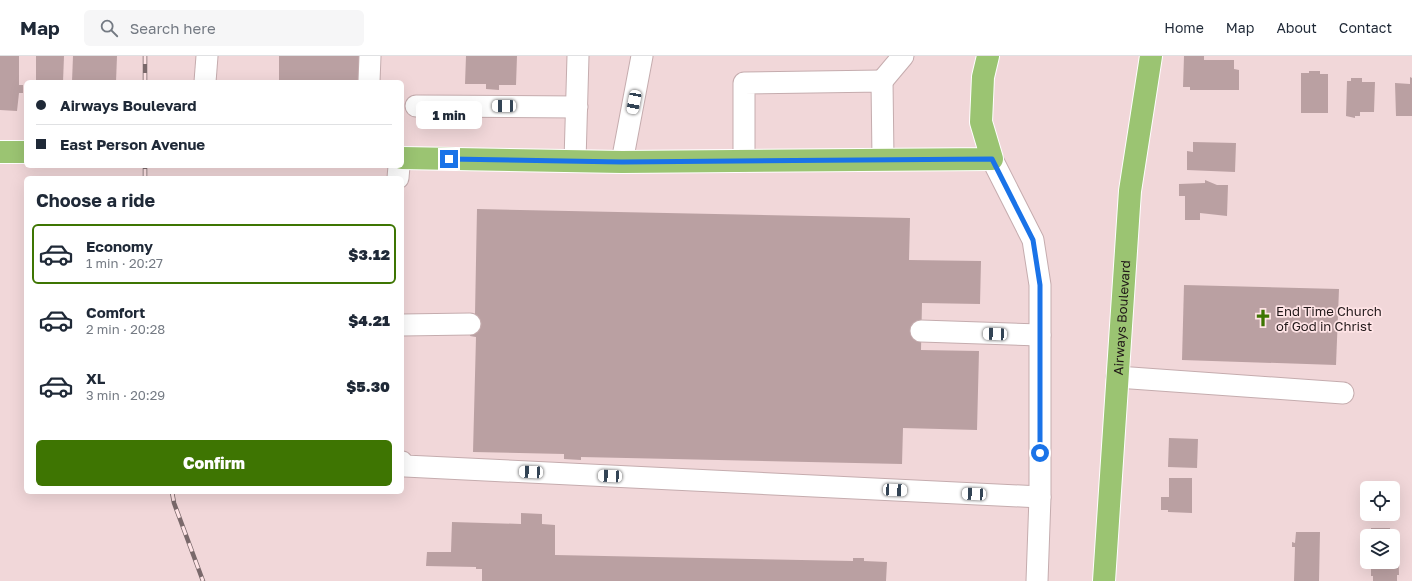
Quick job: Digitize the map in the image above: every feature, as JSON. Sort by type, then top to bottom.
[{"type":"main road","points":[[404,158],[622,162],[992,159],[981,122],[983,77],[988,56]]},
{"type":"main road","name":"Airways Boulevard","points":[[1104,581],[1130,191],[1151,56]]},
{"type":"main road","points":[[0,152],[24,152]]},
{"type":"street","points":[[205,80],[207,56]]},
{"type":"street","points":[[369,80],[370,56]]},
{"type":"street","points":[[575,161],[578,56]]},
{"type":"street","points":[[622,162],[642,56]]},
{"type":"street","points":[[883,159],[882,81],[903,56]]},
{"type":"street","points":[[744,161],[744,83],[882,81]]},
{"type":"street","points":[[416,106],[577,107]]},
{"type":"street","points":[[992,159],[1033,240],[1040,285],[1040,497],[1037,581]]},
{"type":"street","points":[[404,325],[470,324]]},
{"type":"street","points":[[921,331],[1040,335]]},
{"type":"street","points":[[1118,377],[1343,393]]},
{"type":"street","points":[[404,465],[405,466],[1040,497]]},
{"type":"building","points":[[0,56],[19,56],[19,85],[23,85],[23,93],[19,93],[17,111],[0,110]]},
{"type":"building","points":[[36,56],[64,56],[63,80],[36,80]]},
{"type":"building","points":[[73,56],[117,56],[116,80],[72,80]]},
{"type":"building","points":[[279,56],[365,56],[365,80],[279,80]]},
{"type":"building","points":[[466,56],[517,56],[516,85],[499,85],[499,90],[486,89],[486,84],[465,84]]},
{"type":"building","points":[[1184,56],[1204,56],[1204,60],[1234,60],[1234,69],[1239,70],[1239,90],[1190,90],[1190,87],[1183,87]]},
{"type":"building","points":[[1309,71],[1320,71],[1320,74],[1328,74],[1328,113],[1301,113],[1301,73],[1309,73]]},
{"type":"building","points":[[1410,77],[1412,78],[1412,116],[1396,116],[1395,83],[1410,84]]},
{"type":"building","points":[[1351,78],[1362,78],[1362,82],[1375,82],[1374,112],[1360,112],[1360,116],[1355,116],[1355,118],[1346,116],[1347,81],[1351,81]]},
{"type":"building","points":[[1193,142],[1236,143],[1235,172],[1187,170],[1187,151],[1193,152]]},
{"type":"building","points":[[1205,180],[1217,185],[1228,185],[1227,216],[1200,213],[1200,220],[1185,220],[1185,196],[1179,196],[1179,184],[1205,183]]},
{"type":"building","points":[[477,209],[910,218],[909,260],[981,261],[980,304],[922,303],[921,350],[979,351],[977,430],[903,428],[902,464],[581,457],[581,460],[564,459],[564,454],[473,452],[476,337],[470,336],[470,314],[475,314]]},
{"type":"building","points":[[1184,285],[1339,289],[1336,365],[1182,360]]},
{"type":"building","points":[[1169,438],[1198,439],[1197,468],[1168,467]]},
{"type":"building","points":[[1169,478],[1192,478],[1192,513],[1168,512],[1168,510],[1161,510],[1161,497],[1169,497]]},
{"type":"building","points":[[521,513],[542,514],[542,524],[555,525],[555,555],[853,561],[853,558],[864,558],[864,561],[887,562],[886,581],[482,581],[482,569],[476,569],[476,567],[426,566],[427,552],[451,552],[452,522],[521,524]]},
{"type":"building","points":[[1371,528],[1390,528],[1390,529]]},
{"type":"building","points":[[1296,532],[1320,532],[1319,581],[1294,581],[1295,547],[1292,547],[1292,542],[1295,543]]},
{"type":"building","points":[[1371,569],[1399,569],[1397,581],[1373,581],[1373,576],[1371,576]]},
{"type":"railway","points":[[145,56],[145,80]]},
{"type":"railway","points":[[145,168],[145,176]]},
{"type":"railway","points":[[172,494],[174,503],[203,581]]},
{"type":"place","name":"End Time Church of God in Christ","points":[[1263,318]]},
{"type":"route","points":[[449,159],[622,162],[992,159],[1033,240],[1040,285],[1040,453]]}]
